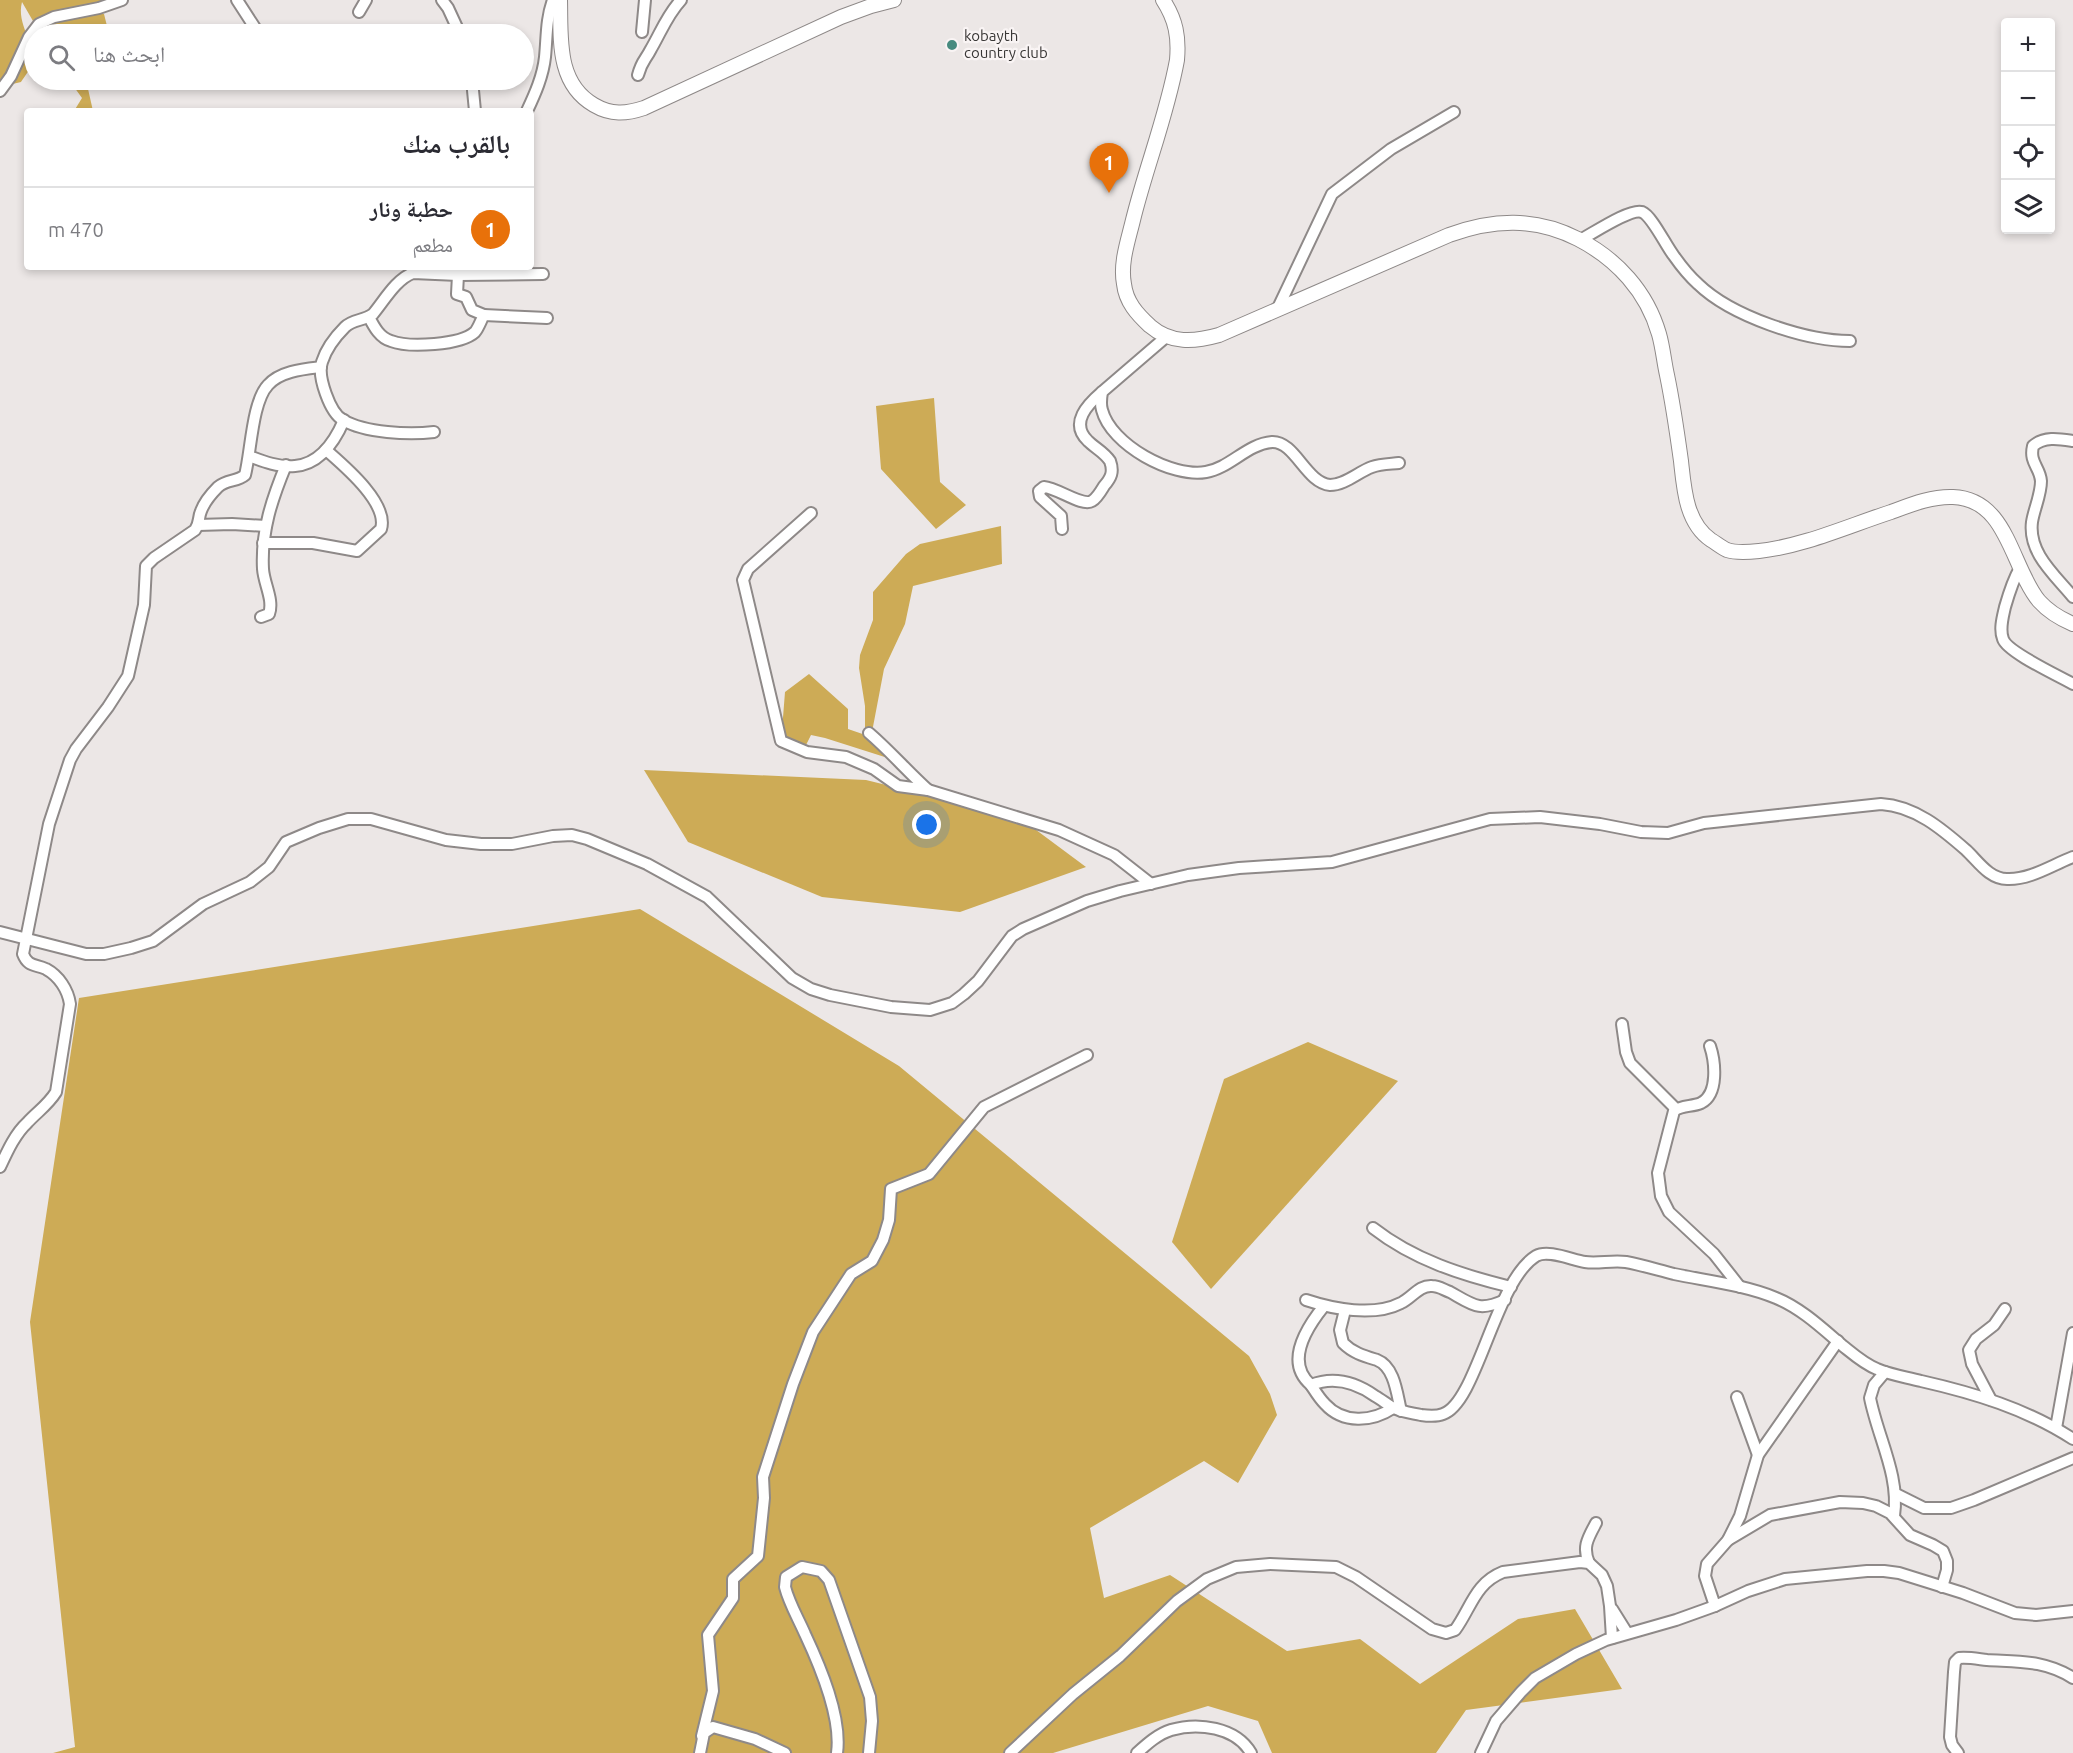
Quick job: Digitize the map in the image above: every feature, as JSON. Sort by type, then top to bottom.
[{"type":"main road","points":[[560,0],[562,56],[569,80],[575,90],[592,104],[601,109],[622,113],[644,108],[841,17],[894,0]]},
{"type":"main road","points":[[1163,0],[1175,23],[1178,35],[1177,60],[1134,213],[1123,271],[1127,298],[1153,329],[1166,337],[1187,341],[1219,336],[1278,308],[1449,235],[1480,225],[1510,222],[1538,225],[1560,231],[1580,240],[1619,267],[1648,307],[1659,334],[1675,416],[1687,504],[1695,522],[1708,538],[1727,550],[1747,552],[1780,549],[1925,501],[1953,497],[1973,501],[1992,513],[2039,601],[2054,615],[2073,624]]},
{"type":"street","points":[[39,24],[54,17],[99,8],[122,0]]},
{"type":"street","points":[[237,0],[253,24]]},
{"type":"street","points":[[359,12],[366,0]]},
{"type":"street","points":[[442,0],[450,10],[456,24]]},
{"type":"street","points":[[528,108],[540,78],[548,18],[553,0]]},
{"type":"street","points":[[642,33],[645,0]]},
{"type":"street","points":[[638,75],[641,61],[650,53],[662,24],[681,0]]},
{"type":"street","points":[[0,91],[11,76],[24,48]]},
{"type":"street","points":[[473,90],[475,108]]},
{"type":"street","points":[[1278,308],[1332,194],[1391,148],[1454,112]]},
{"type":"street","points":[[1580,240],[1627,214],[1636,211],[1643,213],[1684,269],[1716,298],[1738,310],[1797,333],[1815,338],[1850,340]]},
{"type":"street","points":[[434,432],[412,434],[394,432],[344,420],[331,406],[321,367],[330,345],[345,327],[355,320],[369,317],[408,274],[459,271],[543,274]]},
{"type":"street","points":[[459,271],[458,295],[466,297],[472,310],[484,315],[547,318]]},
{"type":"street","points":[[369,317],[384,338],[391,342],[413,344],[444,343],[467,337],[478,328],[484,315]]},
{"type":"street","points":[[1062,529],[1061,516],[1040,497],[1039,491],[1044,487],[1055,489],[1082,502],[1094,500],[1111,477],[1110,460],[1086,440],[1080,423],[1081,415],[1085,407],[1166,337]]},
{"type":"street","points":[[0,1167],[7,1151],[25,1124],[51,1100],[56,1092],[70,1004],[69,996],[58,978],[46,969],[26,962],[23,954],[49,824],[70,760],[128,676],[144,605],[146,566],[195,530],[200,512],[219,487],[227,481],[240,479],[244,475],[258,406],[268,385],[286,374],[321,367]]},
{"type":"street","points":[[1102,392],[1102,410],[1112,429],[1138,453],[1173,469],[1190,473],[1217,470],[1249,451],[1275,442],[1286,446],[1317,479],[1329,484],[1348,480],[1374,466],[1399,463]]},
{"type":"street","points":[[249,456],[294,466],[305,463],[326,450],[333,442],[344,420]]},
{"type":"street","points":[[2073,441],[2050,439],[2041,441],[2033,446],[2031,454],[2041,482],[2033,520],[2032,542],[2039,554],[2068,586],[2073,597]]},
{"type":"street","points":[[264,543],[313,543],[357,551],[381,529],[382,520],[368,493],[326,450]]},
{"type":"street","points":[[261,617],[269,614],[271,607],[264,581],[266,526],[273,496],[286,465]]},
{"type":"street","points":[[811,513],[748,569],[743,580],[781,741],[807,752],[846,758],[860,763],[874,769],[898,786],[928,790],[1059,830],[1114,855],[1151,884]]},
{"type":"street","points":[[198,525],[266,526]]},
{"type":"street","points":[[2020,568],[2013,580],[2002,620],[2002,638],[2010,649],[2073,684]]},
{"type":"street","points":[[869,734],[893,754],[899,763],[928,790]]},
{"type":"street","points":[[0,932],[86,954],[105,954],[153,941],[203,904],[250,882],[269,867],[286,842],[348,819],[359,818],[388,822],[446,840],[481,844],[512,844],[562,835],[587,839],[647,864],[707,897],[792,978],[811,989],[830,995],[921,1011],[942,1007],[964,994],[987,971],[1012,936],[1088,901],[1216,870],[1332,862],[1490,819],[1540,817],[1574,820],[1641,832],[1668,833],[1704,823],[1881,804],[1903,807],[1936,825],[1968,851],[1990,874],[2002,879],[2026,877],[2073,857]]},
{"type":"street","points":[[1622,1024],[1630,1063],[1676,1109]]},
{"type":"street","points":[[1710,1046],[1713,1073],[1711,1094],[1701,1102],[1676,1109],[1672,1115],[1659,1173],[1661,1196],[1669,1212],[1714,1254],[1740,1287]]},
{"type":"street","points":[[700,1753],[713,1691],[708,1635],[733,1598],[733,1579],[758,1556],[764,1498],[763,1477],[793,1384],[813,1332],[851,1274],[872,1261],[884,1240],[889,1220],[891,1189],[929,1174],[984,1107],[1087,1055]]},
{"type":"street","points":[[1373,1228],[1394,1244],[1416,1256],[1473,1278],[1511,1287]]},
{"type":"street","points":[[1311,1384],[1330,1380],[1348,1382],[1397,1409],[1436,1416],[1444,1414],[1457,1405],[1469,1383],[1487,1336],[1511,1287],[1527,1264],[1542,1253],[1586,1262],[1632,1263],[1740,1287],[1778,1298],[1867,1364],[1885,1372],[1991,1400],[2056,1428],[2073,1439]]},
{"type":"street","points":[[1306,1300],[1345,1310],[1392,1307],[1402,1303],[1419,1289],[1433,1286],[1474,1306],[1490,1306],[1505,1300]]},
{"type":"street","points":[[1324,1306],[1306,1332],[1299,1354],[1301,1374],[1325,1404],[1332,1410],[1352,1418],[1366,1420],[1377,1418],[1397,1409]]},
{"type":"street","points":[[1991,1400],[1972,1364],[1969,1350],[1976,1340],[1994,1325],[2005,1309]]},
{"type":"street","points":[[1345,1310],[1340,1330],[1342,1344],[1357,1354],[1387,1367],[1392,1378],[1397,1409]]},
{"type":"street","points":[[2056,1428],[2073,1333]]},
{"type":"street","points":[[1715,1606],[1705,1576],[1707,1564],[1728,1540],[1740,1516],[1758,1455],[1838,1341]]},
{"type":"street","points":[[1885,1372],[1874,1385],[1870,1398],[1896,1494],[1894,1516]]},
{"type":"street","points":[[1737,1397],[1758,1455]]},
{"type":"street","points":[[1896,1494],[1924,1508],[1951,1508],[2073,1458]]},
{"type":"street","points":[[1728,1540],[1770,1515],[1840,1502],[1863,1503],[1876,1506],[1894,1516],[1910,1535],[1943,1551],[1946,1555],[1947,1570],[1942,1587]]},
{"type":"street","points":[[1596,1523],[1586,1541],[1585,1548],[1589,1563],[1602,1575],[1607,1586],[1612,1638]]},
{"type":"street","points":[[1010,1753],[1073,1694],[1120,1656],[1177,1601],[1207,1579],[1236,1567],[1270,1564],[1336,1567],[1432,1629],[1446,1633],[1455,1630],[1480,1589],[1493,1576],[1514,1570],[1580,1562],[1589,1563]]},
{"type":"street","points":[[837,1753],[838,1727],[831,1701],[810,1643],[785,1587],[786,1577],[802,1567],[815,1568],[829,1580],[868,1689],[872,1721],[869,1753]]},
{"type":"street","points":[[1481,1753],[1496,1721],[1511,1702],[1535,1678],[1576,1654],[1612,1638],[1676,1620],[1785,1579],[1867,1571],[1899,1573],[2015,1613],[2036,1615],[2073,1611]]},
{"type":"street","points":[[1610,1606],[1627,1633]]},
{"type":"street","points":[[1959,1753],[1950,1741],[1950,1731],[1954,1672],[1959,1658],[2035,1662],[2054,1668],[2073,1678]]},
{"type":"street","points":[[1137,1753],[1152,1740],[1170,1730],[1188,1726],[1206,1727],[1226,1732],[1240,1739],[1251,1753]]},
{"type":"street","points":[[702,1736],[708,1729],[718,1727],[755,1739],[785,1753]]},
{"type":"shaded area","points":[[0,0],[118,0],[33,21],[22,2],[24,77],[21,82],[0,87]]},
{"type":"shaded area","points":[[87,13],[104,14],[106,24],[52,24],[60,19]]},
{"type":"shaded area","points":[[76,90],[88,90],[92,108],[76,108],[82,98]]},
{"type":"shaded area","points":[[934,398],[940,482],[966,505],[936,529],[881,469],[876,406]]},
{"type":"shaded area","points":[[1001,526],[1002,564],[913,586],[905,624],[884,669],[872,732],[865,728],[865,706],[859,668],[860,655],[873,620],[873,592],[906,554],[920,544]]},
{"type":"shaded area","points":[[809,674],[848,709],[848,729],[883,741],[891,759],[811,735],[805,747],[781,743],[785,692]]},
{"type":"shaded area","points":[[644,770],[866,780],[1020,818],[1086,867],[960,912],[822,897],[688,842]]},
{"type":"shaded area","points":[[640,909],[899,1066],[1249,1356],[1270,1394],[1277,1415],[1238,1483],[1204,1461],[1090,1528],[1104,1598],[1170,1575],[1287,1651],[1360,1639],[1420,1684],[1518,1619],[1575,1609],[1622,1689],[1466,1710],[1436,1753],[1272,1753],[1258,1721],[1208,1706],[1053,1753],[53,1753],[75,1747],[30,1322],[79,998]]},
{"type":"shaded area","points":[[1308,1042],[1398,1081],[1211,1289],[1172,1242],[1224,1079]]},
{"type":"place","name":"kobayth country club","points":[[952,45]]},
{"type":"place","name":"حطبة ونار","points":[[1109,193]]}]
